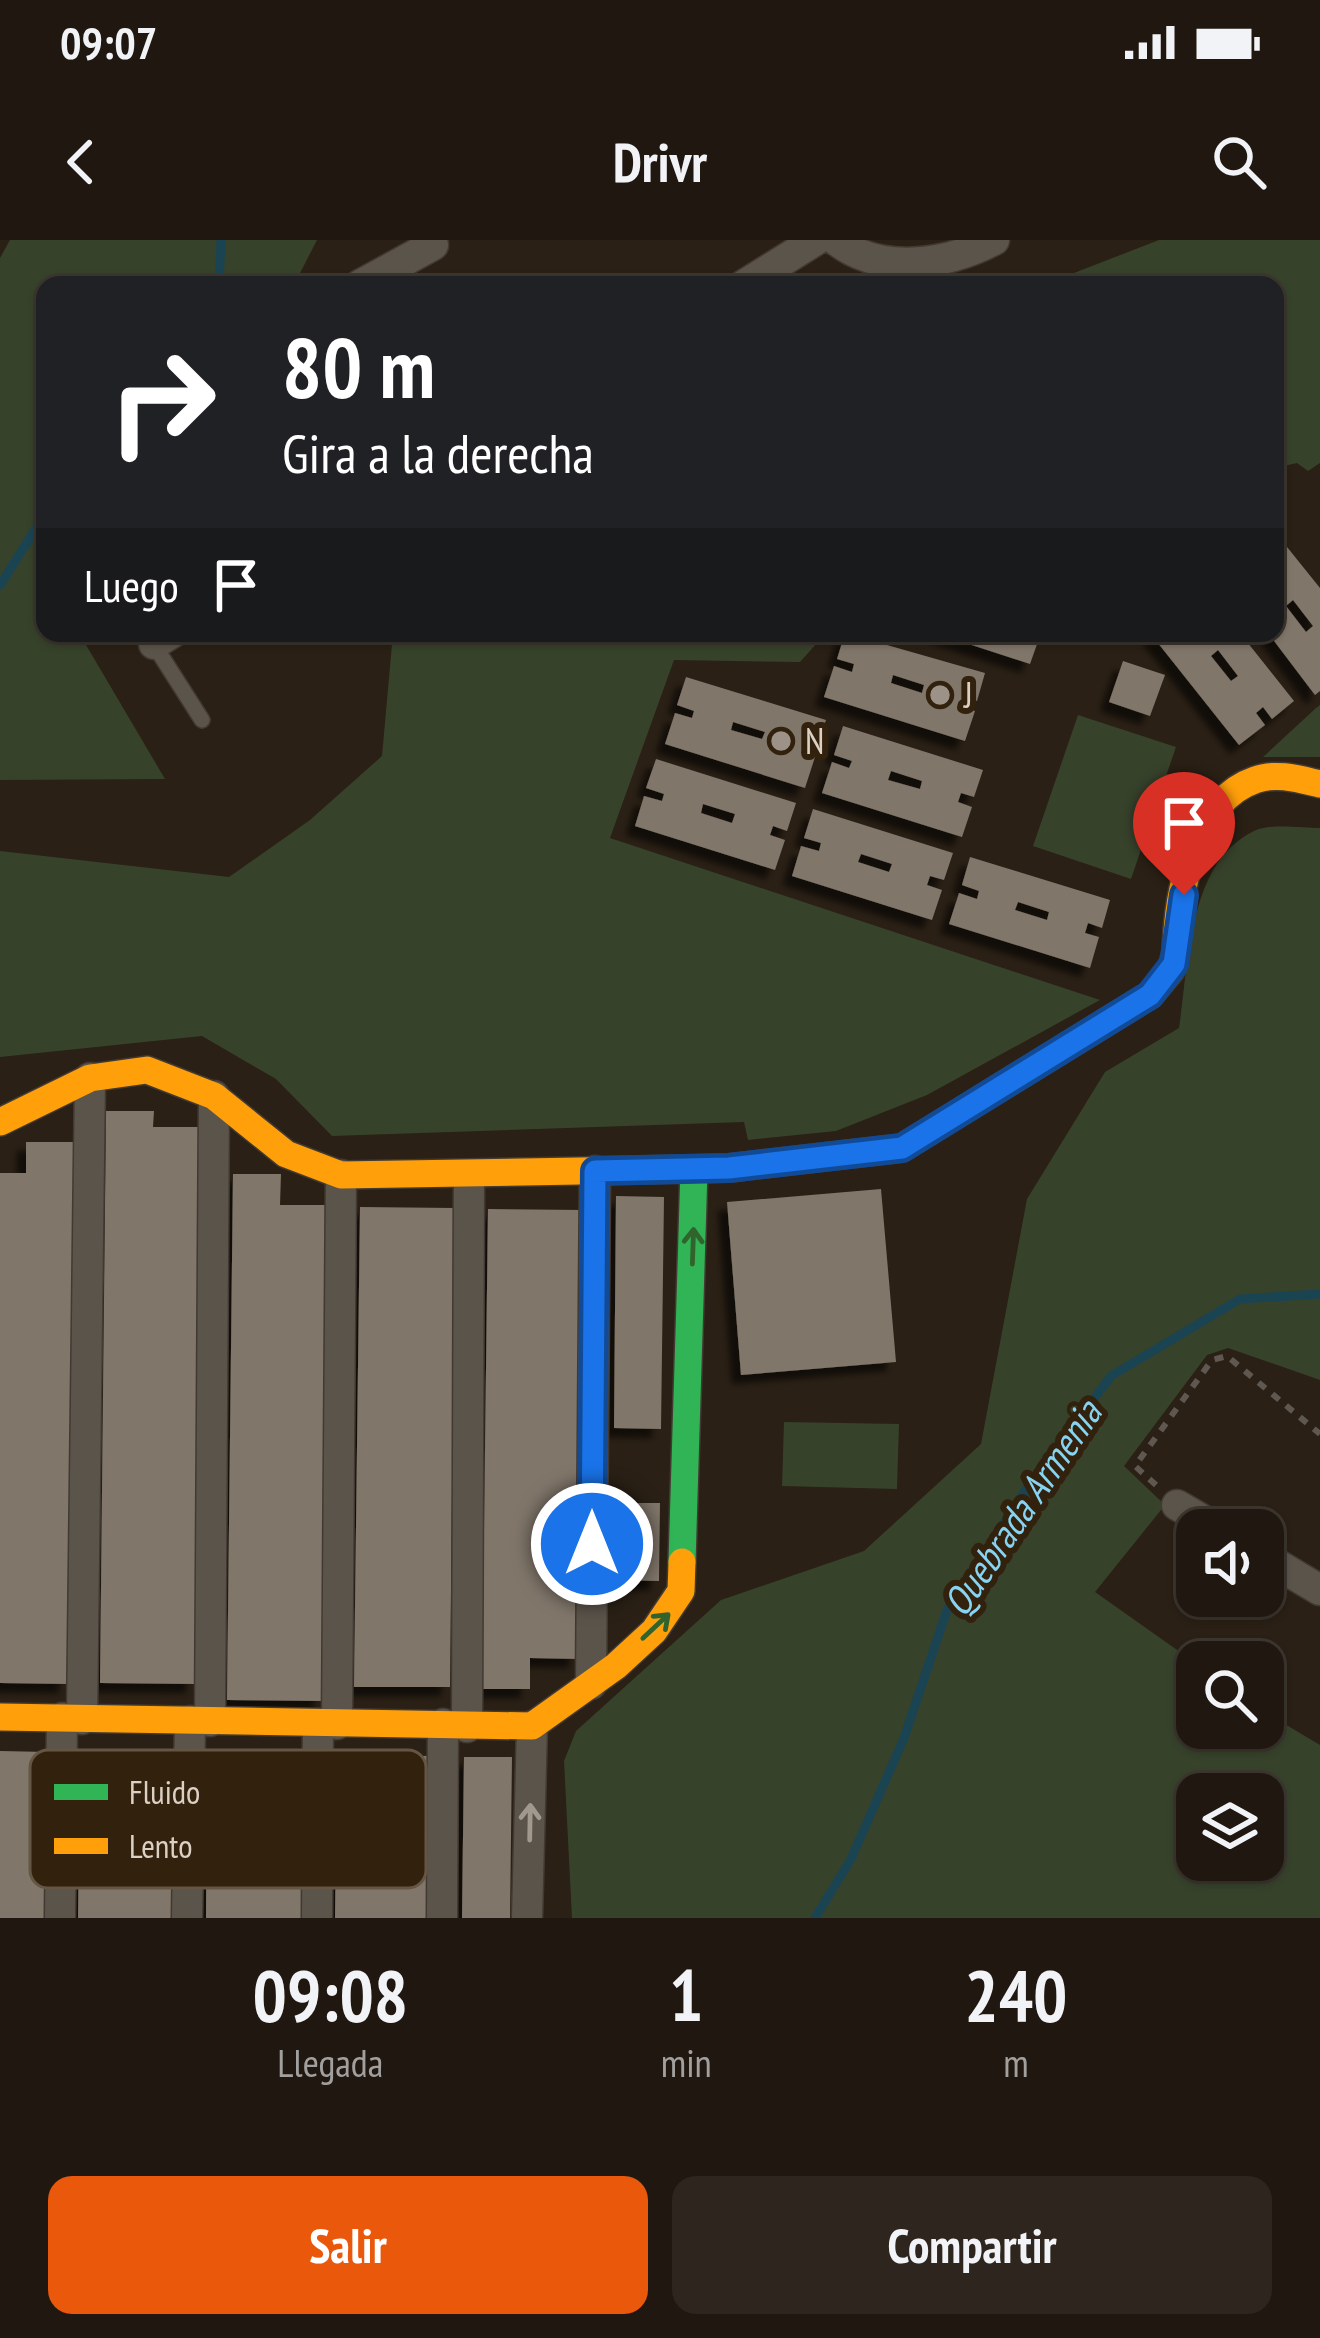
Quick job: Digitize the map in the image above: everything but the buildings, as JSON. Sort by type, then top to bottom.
[{"type":"street","points":[[758,276],[816,240]]},
{"type":"street","points":[[836,240],[855,256],[880,262],[921,262],[994,240]]},
{"type":"street","points":[[376,276],[433,245]]},
{"type":"street","points":[[0,1122],[90,1078],[147,1070],[214,1096],[286,1154],[340,1175],[694,1169],[902,1148],[1150,995],[1174,964],[1190,860],[1220,801],[1251,781],[1301,777],[1320,784]]},
{"type":"street","points":[[70,1750],[90,1078]]},
{"type":"street","points":[[198,1750],[214,1096]]},
{"type":"street","points":[[0,1717],[532,1726],[591,1684],[670,1615],[681,1591],[694,1169]]},
{"type":"street","points":[[591,1684],[595,1171]]},
{"type":"street","points":[[326,1750],[340,1175]]},
{"type":"street","points":[[442,1918],[455,1725],[470,1176]]},
{"type":"street","points":[[1177,1505],[1184,1509]]},
{"type":"street","points":[[1284,1568],[1320,1589]]},
{"type":"street","points":[[527,1918],[532,1726]]},
{"type":"street","points":[[60,1918],[62,1888]]},
{"type":"street","points":[[187,1918],[189,1888]]},
{"type":"street","points":[[317,1918],[319,1888]]},
{"type":"lane","points":[[160,642],[202,720]]},
{"type":"path","points":[[1177,1505],[1135,1466],[1212,1360],[1227,1356],[1320,1434]]},
{"type":"green space","points":[[10,240],[317,240],[299,276],[36,276],[36,642],[84,642],[165,779],[0,780],[0,258]]},
{"type":"green space","points":[[1159,240],[1320,240],[1320,463],[1308,471],[1297,463],[1284,466],[1284,276],[1066,276]]},
{"type":"green space","points":[[392,642],[818,642],[800,662],[674,660],[610,838],[1100,1000],[927,1095],[836,1131],[748,1140],[744,1122],[332,1136],[276,1079],[202,1036],[0,1057],[0,851],[229,877],[310,820],[382,756]]},
{"type":"green space","points":[[1320,705],[1320,757],[1263,757],[1316,708]]},
{"type":"green space","points":[[1078,715],[1176,747],[1131,879],[1033,846]]},
{"type":"green space","points":[[1320,828],[1320,1380],[1228,1348],[1207,1355],[1124,1466],[1165,1505],[1095,1592],[1176,1649],[1176,1749],[1284,1749],[1284,1724],[1320,1745],[1320,1918],[572,1918],[564,1761],[576,1731],[721,1600],[864,1551],[981,1444],[1027,1199],[1105,1072],[1179,1028],[1189,947],[1203,891],[1232,846],[1254,831]]},
{"type":"green space","points":[[784,1422],[899,1424],[897,1489],[782,1486]]},
{"type":"waterway","points":[[219,276],[221,240]]},
{"type":"waterway","points":[[0,585],[36,528]]},
{"type":"waterway","name":"Quebrada Armenia","points":[[815,1918],[851,1859],[904,1738],[947,1610],[1030,1483],[1111,1376],[1240,1299],[1320,1294]]},
{"type":"traffic: fast","points":[[637,1170],[729,1168],[902,1148],[1150,995],[1171,970],[1176,953]]},
{"type":"traffic: fast","points":[[682,1562],[694,1169]]},
{"type":"traffic: slow","points":[[1176,953],[1185,879],[1203,829],[1217,808],[1234,791],[1263,778],[1288,777],[1320,784]]},
{"type":"traffic: slow","points":[[0,1122],[90,1078],[147,1070],[214,1096],[286,1154],[341,1175],[637,1170]]},
{"type":"traffic: slow","points":[[0,1717],[532,1726],[616,1666],[654,1631],[681,1591],[682,1562]]},
{"type":"place","name":"J","points":[[940,695]]},
{"type":"place","name":"N","points":[[781,741]]},
{"type":"route","points":[[592,1544],[595,1171],[729,1168],[902,1148],[1150,995],[1174,964],[1184,895]]}]
